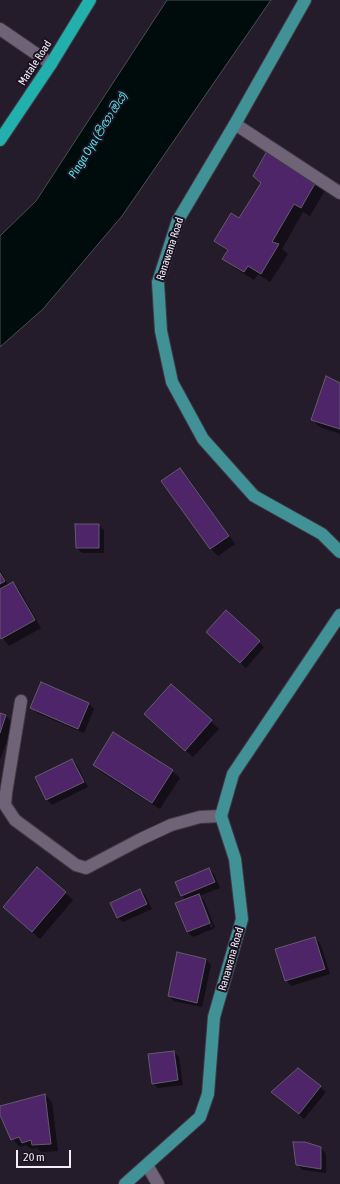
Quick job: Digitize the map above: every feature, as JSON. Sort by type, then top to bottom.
[{"type":"highway","name":"Matale Road","points":[[0,140],[51,64],[90,0]]},
{"type":"main road","name":"Ranawana Road","points":[[305,0],[235,124],[178,220],[158,282],[161,331],[172,382],[203,439],[254,496],[322,534],[340,552]]},
{"type":"main road","points":[[221,816],[233,774],[340,615]]},
{"type":"main road","name":"Ranawana Road","points":[[125,1184],[147,1166],[200,1117],[208,1094],[214,1017],[242,919],[235,859],[221,816]]},
{"type":"street","points":[[0,29],[51,64]]},
{"type":"street","points":[[235,124],[340,193]]},
{"type":"street","points":[[21,701],[5,805],[15,820],[76,865],[86,868],[171,825],[200,817],[221,816]]},
{"type":"street","points":[[147,1166],[158,1184]]},
{"type":"water","name":"Pinga Oya (පිඟා ඔය)","points":[[167,0],[271,0],[122,216],[43,309],[0,347],[0,236],[36,201]]},
{"type":"building","points":[[267,151],[317,180],[301,208],[294,204],[272,242],[279,244],[261,274],[248,266],[244,272],[222,259],[228,250],[214,241],[231,213],[239,218],[261,183],[253,176]]},
{"type":"building","points":[[326,376],[340,383],[340,429],[311,420]]},
{"type":"building","points":[[180,468],[229,536],[210,549],[161,481]]},
{"type":"building","points":[[75,524],[99,524],[99,548],[76,548]]},
{"type":"building","points":[[0,573],[5,581],[0,584]]},
{"type":"building","points":[[13,582],[35,620],[1,639],[0,589]]},
{"type":"building","points":[[226,610],[260,641],[240,663],[206,632]]},
{"type":"building","points":[[41,682],[89,703],[78,729],[30,708]]},
{"type":"building","points":[[171,684],[212,720],[185,751],[144,714]]},
{"type":"building","points":[[0,713],[6,715],[0,733]]},
{"type":"building","points":[[113,732],[173,770],[152,803],[93,765]]},
{"type":"building","points":[[72,759],[84,782],[46,800],[35,777]]},
{"type":"building","points":[[37,867],[66,892],[32,932],[3,907]]},
{"type":"building","points":[[209,868],[215,882],[181,896],[175,882]]},
{"type":"building","points":[[140,889],[147,904],[117,918],[110,903]]},
{"type":"building","points":[[199,894],[210,923],[187,932],[175,903]]},
{"type":"building","points":[[315,937],[325,969],[285,981],[275,949]]},
{"type":"building","points":[[177,952],[206,959],[197,1003],[168,996]]},
{"type":"building","points":[[174,1051],[178,1080],[152,1084],[148,1054]]},
{"type":"building","points":[[298,1068],[321,1086],[299,1114],[271,1092]]},
{"type":"building","points":[[45,1094],[51,1144],[32,1145],[31,1140],[22,1143],[19,1137],[11,1140],[0,1115],[0,1106]]},
{"type":"building","points":[[293,1142],[305,1142],[321,1147],[321,1169],[296,1165]]}]
